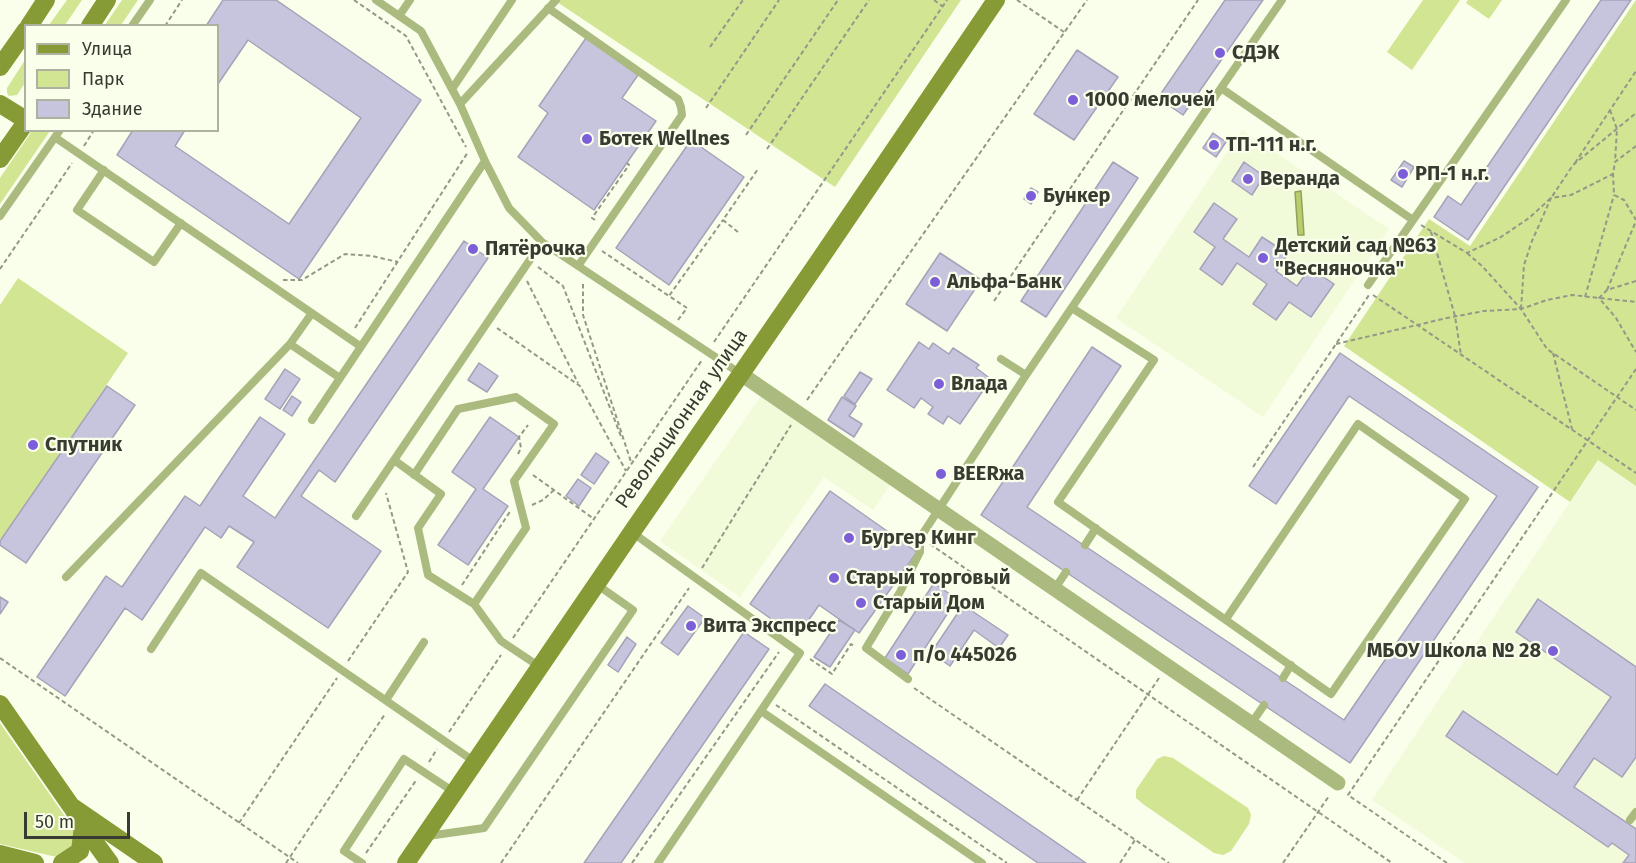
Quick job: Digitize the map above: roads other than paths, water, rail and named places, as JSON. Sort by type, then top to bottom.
[{"type":"main road","points":[[29,24],[46,0]]},
{"type":"main road","points":[[91,24],[107,0]]},
{"type":"main road","name":"Революционная улица","points":[[406,863],[996,0]]},
{"type":"main road","points":[[0,67],[24,33]]},
{"type":"main road","points":[[0,105],[24,120]]},
{"type":"main road","points":[[0,159],[24,124]]},
{"type":"main road","points":[[0,704],[110,863]]},
{"type":"main road","points":[[71,806],[154,863]]},
{"type":"main road","points":[[62,863],[80,851],[83,826]]},
{"type":"main road","points":[[0,854],[34,863]]},
{"type":"street","points":[[741,374],[1338,783]]},
{"type":"lane","points":[[133,24],[150,0]]},
{"type":"lane","points":[[376,0],[421,31],[460,105],[509,208],[542,242],[741,374]]},
{"type":"lane","points":[[399,16],[410,0]]},
{"type":"lane","points":[[452,89],[512,0]]},
{"type":"lane","points":[[460,105],[556,0]]},
{"type":"lane","points":[[908,679],[866,648],[900,592],[920,552],[920,538],[1026,375],[1282,0]]},
{"type":"lane","points":[[1368,285],[1566,0]]},
{"type":"lane","points":[[548,8],[678,99],[681,106],[682,115],[581,268]]},
{"type":"lane","points":[[1221,88],[1413,220]]},
{"type":"lane","points":[[0,216],[58,134],[79,153],[360,346]]},
{"type":"lane","points":[[312,420],[485,160]]},
{"type":"lane","points":[[104,170],[77,210],[154,262],[181,223]]},
{"type":"lane","points":[[356,516],[542,242]]},
{"type":"lane","points":[[1072,308],[1154,360],[1058,502],[1331,694],[1465,499],[1358,424],[1226,619]]},
{"type":"lane","points":[[66,577],[290,344],[312,313]]},
{"type":"lane","points":[[290,344],[340,378]]},
{"type":"lane","points":[[1001,359],[1026,375]]},
{"type":"lane","points":[[414,475],[458,409],[516,397],[554,424],[514,481],[526,528],[474,604]]},
{"type":"lane","points":[[394,460],[441,494],[418,528],[428,575],[474,604],[501,641],[540,667]]},
{"type":"lane","points":[[1084,545],[1096,528]]},
{"type":"lane","points":[[632,532],[800,653],[658,863]]},
{"type":"lane","points":[[1054,590],[1066,572]]},
{"type":"lane","points":[[151,649],[201,573],[475,762]]},
{"type":"lane","points":[[424,837],[484,828],[633,610],[596,584]]},
{"type":"lane","points":[[388,702],[424,642]]},
{"type":"lane","points":[[1283,678],[1291,665]]},
{"type":"lane","points":[[1251,724],[1264,705]]},
{"type":"lane","points":[[761,711],[982,863]]},
{"type":"lane","points":[[361,862],[344,851],[404,759],[454,792]]},
{"type":"lane","points":[[1630,820],[1636,812]]},
{"type":"place","name":"СДЭК","points":[[1220,53]]},
{"type":"place","name":"1000 мелочей","points":[[1073,100]]},
{"type":"place","name":"Ботек Wellnes","points":[[587,139]]},
{"type":"place","name":"ТП-111 н.г.","points":[[1214,145]]},
{"type":"place","name":"РП-1 н.г.","points":[[1403,174]]},
{"type":"place","name":"Веранда","points":[[1248,179]]},
{"type":"place","name":"Бункер","points":[[1031,196]]},
{"type":"place","name":"Пятёрочка","points":[[473,249]]},
{"type":"place","name":"Детский сад №63 \"Весняночка\"","points":[[1263,258]]},
{"type":"place","name":"Альфа-Банк","points":[[935,282]]},
{"type":"place","name":"Влада","points":[[939,384]]},
{"type":"place","name":"Спутник","points":[[33,445]]},
{"type":"place","name":"BEERжа","points":[[941,474]]},
{"type":"place","name":"Бургер Кинг","points":[[849,538]]},
{"type":"place","name":"Старый торговый","points":[[834,578]]},
{"type":"place","name":"Старый Дом","points":[[861,603]]},
{"type":"place","name":"Вита Экспресс","points":[[691,626]]},
{"type":"place","name":"МБОУ Школа № 28","points":[[1553,651]]},
{"type":"place","name":"п/о 445026","points":[[901,655]]}]
